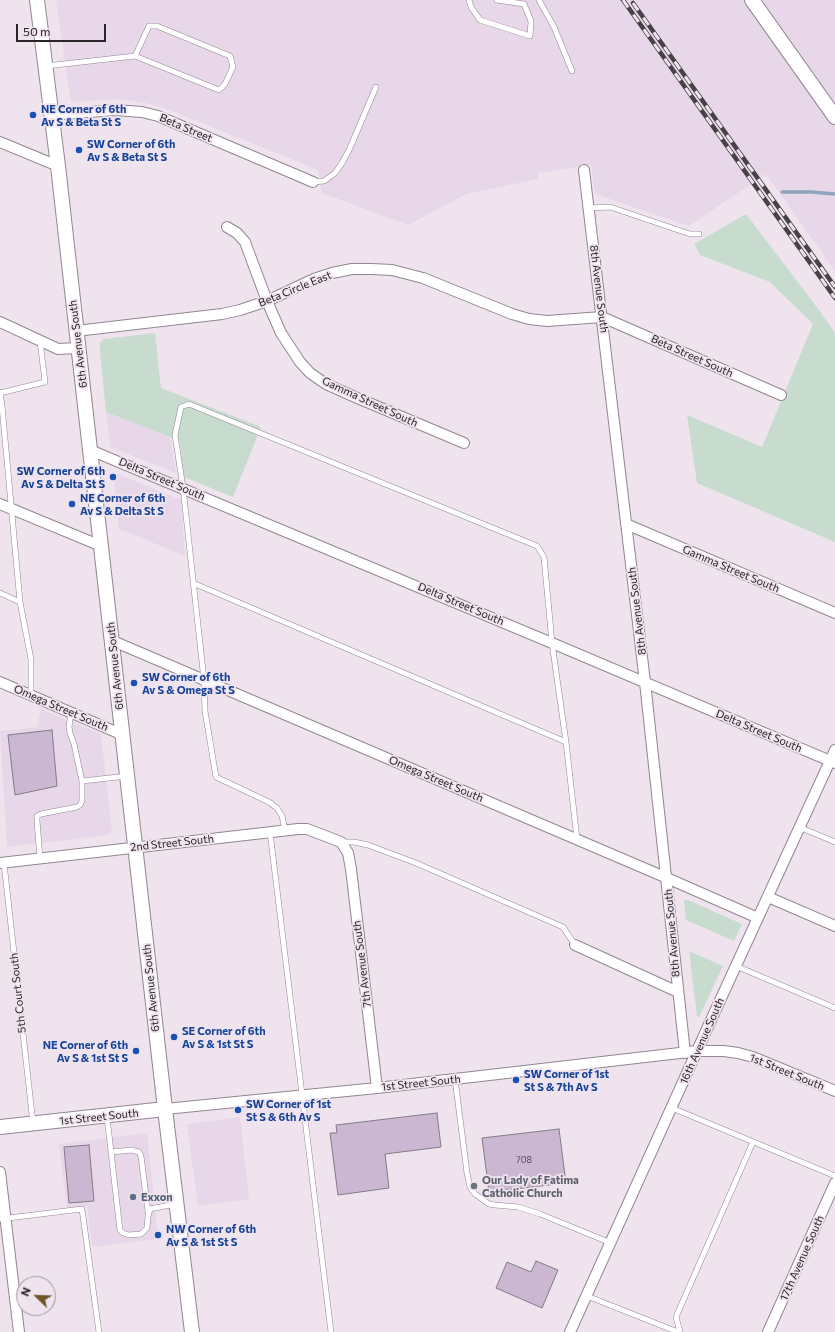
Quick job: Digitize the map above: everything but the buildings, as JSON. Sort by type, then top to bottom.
[{"type":"main road","name":"6th Avenue South","points":[[37,0],[58,166],[165,1109],[192,1332]]},
{"type":"main road","points":[[752,0],[835,117]]},
{"type":"main road","name":"1st Street South","points":[[0,1127],[165,1109]]},
{"type":"street","name":"Beta Street","points":[[51,115],[115,110],[142,112],[158,116],[313,182]]},
{"type":"street","points":[[0,142],[58,166]]},
{"type":"street","name":"8th Avenue South","points":[[584,170],[645,682],[685,1053]]},
{"type":"street","name":"Gamma Street South","points":[[227,227],[237,233],[244,242],[267,301],[284,338],[300,362],[310,373],[326,384],[464,443]]},
{"type":"street","name":"Beta Circle East","points":[[76,331],[222,314],[267,301],[314,279],[332,273],[372,269],[392,270],[424,278],[512,314],[529,319],[547,321],[602,317]]},
{"type":"street","name":"Beta Street South","points":[[602,317],[781,395]]},
{"type":"street","points":[[0,322],[58,349],[78,348]]},
{"type":"street","name":"Delta Street South","points":[[90,450],[645,682],[832,762]]},
{"type":"street","points":[[0,504],[101,546]]},
{"type":"street","name":"Gamma Street South","points":[[626,524],[835,613]]},
{"type":"street","name":"Omega Street South","points":[[112,642],[577,839],[758,918]]},
{"type":"street","name":"Omega Street South","points":[[0,682],[123,735]]},
{"type":"street","name":"16th Avenue South","points":[[570,1332],[799,827],[832,762],[835,750]]},
{"type":"street","name":"2nd Street South","points":[[2,863],[286,830],[307,829],[341,842]]},
{"type":"street","name":"7th Avenue South","points":[[341,842],[348,853],[351,870],[377,1088]]},
{"type":"street","points":[[768,897],[835,926]]},
{"type":"street","points":[[575,945],[678,992]]},
{"type":"street","name":"1st Street South","points":[[165,1109],[377,1088],[697,1051],[724,1051],[753,1057],[835,1091]]},
{"type":"street","points":[[0,1172],[3,1218],[19,1332]]},
{"type":"street","name":"17th Avenue South","points":[[768,1332],[835,1183]]},
{"type":"lane","points":[[469,0],[471,7],[480,20],[530,36],[531,21],[524,4],[497,0]]},
{"type":"lane","points":[[539,0],[554,27],[572,71]]},
{"type":"lane","points":[[45,66],[135,56],[219,90],[226,84],[233,67],[230,56],[158,26],[149,26],[135,56]]},
{"type":"lane","points":[[313,182],[324,181],[335,174],[350,148],[376,87]]},
{"type":"lane","points":[[588,208],[610,207],[690,234],[699,234]]},
{"type":"lane","points":[[31,696],[31,660],[20,602],[0,393],[45,382],[40,341]]},
{"type":"lane","points":[[286,830],[282,816],[277,808],[269,802],[216,777],[205,711],[204,680],[183,488],[175,435],[181,407],[189,404],[537,546],[544,557],[552,643],[566,742],[577,839]]},
{"type":"lane","points":[[193,584],[566,742]]},
{"type":"lane","points":[[0,593],[20,602]]},
{"type":"lane","points":[[40,858],[36,820],[38,816],[41,814],[77,808],[82,801],[82,781],[69,727],[71,712]]},
{"type":"lane","points":[[82,781],[128,776]]},
{"type":"lane","points":[[799,827],[835,842]]},
{"type":"lane","points":[[270,832],[331,1332]]},
{"type":"lane","points":[[341,842],[354,842],[375,847],[416,863],[563,927],[575,945]]},
{"type":"lane","name":"5th Court South","points":[[2,863],[33,1124]]},
{"type":"lane","points":[[736,966],[835,1008]]},
{"type":"lane","points":[[455,1079],[467,1173],[470,1187],[475,1194],[489,1204],[518,1207],[540,1214],[611,1244]]},
{"type":"lane","points":[[672,1108],[835,1176]]},
{"type":"lane","points":[[106,1116],[120,1230],[128,1235],[141,1234],[147,1228],[148,1212],[141,1156],[139,1152],[131,1150],[111,1152]]},
{"type":"lane","points":[[679,1332],[676,1318],[679,1310],[753,1142]]},
{"type":"lane","points":[[148,1212],[152,1208],[176,1204]]},
{"type":"lane","points":[[3,1218],[82,1209],[99,1332]]},
{"type":"lane","points":[[587,1296],[679,1332]]},
{"type":"shaded area","points":[[56,0],[835,0],[835,271],[766,174],[689,226],[595,194],[591,165],[538,173],[538,179],[466,194],[408,225],[322,193],[318,170],[170,110],[146,103],[121,99],[71,102]]},
{"type":"shaded area","points":[[106,412],[170,436],[176,473],[110,447]]},
{"type":"shaded area","points":[[118,474],[181,500],[185,556],[125,531],[119,530],[114,475]]},
{"type":"shaded area","points":[[41,709],[101,734],[112,832],[107,835],[7,847],[0,731],[37,727]]},
{"type":"shaded area","points":[[240,1117],[249,1199],[198,1206],[187,1124]]},
{"type":"shaded area","points":[[147,1133],[158,1239],[92,1247],[87,1206],[67,1208],[59,1144]]},
{"type":"green space","points":[[746,214],[835,333],[835,542],[697,483],[687,415],[762,447],[813,324],[770,282],[700,255],[694,244]]},
{"type":"green space","points":[[155,333],[161,388],[261,427],[233,497],[184,477],[180,441],[106,412],[100,343],[104,339]]},
{"type":"green space","points":[[684,900],[688,900],[742,924],[734,941],[686,920]]},
{"type":"green space","points":[[689,951],[723,966],[699,1017],[697,1016]]},
{"type":"waterway","points":[[782,192],[835,194]]},
{"type":"railway","points":[[623,0],[835,298]]},
{"type":"railway","points":[[633,3],[835,287]]},
{"type":"place","name":"NE Corner of 6th Av S & Beta St S","points":[[33,115]]},
{"type":"place","name":"SW Corner of 6th Av S & Beta St S","points":[[79,150]]},
{"type":"place","name":"SW Corner of 6th Av S & Delta St S","points":[[113,477]]},
{"type":"place","name":"NE Corner of 6th Av S & Delta St S","points":[[72,504]]},
{"type":"place","name":"SW Corner of 6th Av S & Omega St S","points":[[134,683]]},
{"type":"place","name":"SE Corner of 6th Av S & 1st St S","points":[[174,1037]]},
{"type":"place","name":"NE Corner of 6th Av S & 1st St S","points":[[136,1051]]},
{"type":"place","name":"SW Corner of 1st St S & 7th Av S","points":[[516,1080]]},
{"type":"place","name":"SW Corner of 1st St S & 6th Av S","points":[[238,1110]]},
{"type":"place","name":"Our Lady of Fatima Catholic Church","points":[[474,1186]]},
{"type":"place","name":"Exxon","points":[[133,1197]]},
{"type":"place","name":"NW Corner of 6th Av S & 1st St S","points":[[158,1235]]}]
